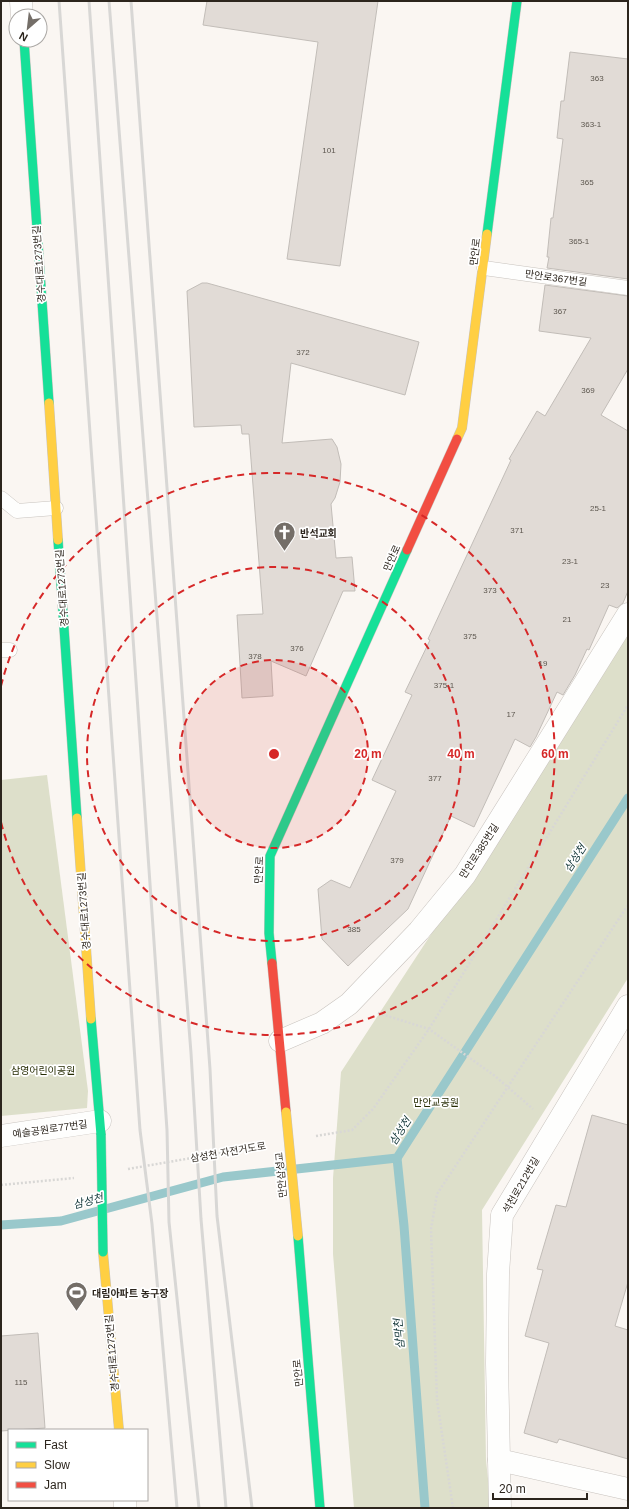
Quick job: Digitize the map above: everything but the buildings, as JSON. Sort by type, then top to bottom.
[{"type":"street","name":"만안로","points":[[286,1112],[269,933],[270,856],[462,428],[484,268],[517,1]]},
{"type":"street","name":"경수대로1273번길","points":[[25,48],[100,1128],[103,1252],[119,1429]]},
{"type":"street","name":"만안로385번길","points":[[280,1041],[322,1023],[349,1004],[419,931],[465,875],[628,614]]},
{"type":"street","name":"석천로212번길","points":[[500,1508],[497,1363],[498,1281],[502,1214],[628,1006]]},
{"type":"street","name":"만안삼성교","points":[[286,1112],[298,1236]]},
{"type":"street","name":"예술공원로77번길","points":[[1,1136],[100,1128]]},
{"type":"street","name":"만안로","points":[[298,1236],[320,1508]]},
{"type":"street","points":[[499,1460],[628,1490]]},
{"type":"lane","name":"만안로367번길","points":[[484,268],[628,288]]},
{"type":"lane","points":[[1,498],[16,512],[56,508]]},
{"type":"path","points":[[314,1136],[352,1130],[373,1109],[429,1029],[628,705]]},
{"type":"path","points":[[349,1004],[429,1029],[495,1076],[555,1128]]},
{"type":"path","name":"삼성천 자전거도로","points":[[122,1170],[268,1144]]},
{"type":"path","points":[[1,1185],[76,1178]]},
{"type":"green space","name":"만안교공원","points":[[628,633],[628,978],[482,1210],[486,1460],[491,1508],[354,1508],[333,1254],[333,1178],[341,1072]]},
{"type":"green space","name":"삼영어린이공원","points":[[47,775],[88,1091],[87,1108],[1,1116],[1,780]]},
{"type":"waterway","name":"삼성천","points":[[1,1225],[61,1221],[223,1177],[397,1158],[628,798]]},
{"type":"waterway","name":"삼막천","points":[[397,1158],[404,1226],[425,1508]]},
{"type":"railway","points":[[59,1],[140,1130],[152,1224],[177,1508]]},
{"type":"railway","points":[[89,1],[167,1130],[169,1222],[199,1508]]},
{"type":"railway","points":[[109,1],[191,1053],[201,1219],[226,1508]]},
{"type":"railway","points":[[131,1],[210,1069],[217,1216],[252,1508]]},
{"type":"traffic: fast","points":[[487,234],[517,1]]},
{"type":"traffic: fast","points":[[25,48],[49,403]]},
{"type":"traffic: fast","points":[[58,540],[77,818]]},
{"type":"traffic: fast","points":[[272,963],[269,933],[270,856],[407,550]]},
{"type":"traffic: fast","points":[[91,1019],[101,1135]]},
{"type":"traffic: fast","points":[[101,1135],[103,1252]]},
{"type":"traffic: fast","points":[[298,1236],[320,1508]]},
{"type":"traffic: slow","points":[[457,439],[462,428],[487,234]]},
{"type":"traffic: slow","points":[[49,403],[58,540]]},
{"type":"traffic: slow","points":[[77,818],[91,1019]]},
{"type":"traffic: slow","points":[[286,1112],[298,1236]]},
{"type":"traffic: slow","points":[[103,1252],[119,1429]]},
{"type":"traffic: jam","points":[[407,550],[457,439]]},
{"type":"traffic: jam","points":[[272,963],[286,1112]]},
{"type":"place","name":"반석교회","points":[[285,552]]},
{"type":"place","name":"대림아파트 농구장","points":[[76,1312]]}]
